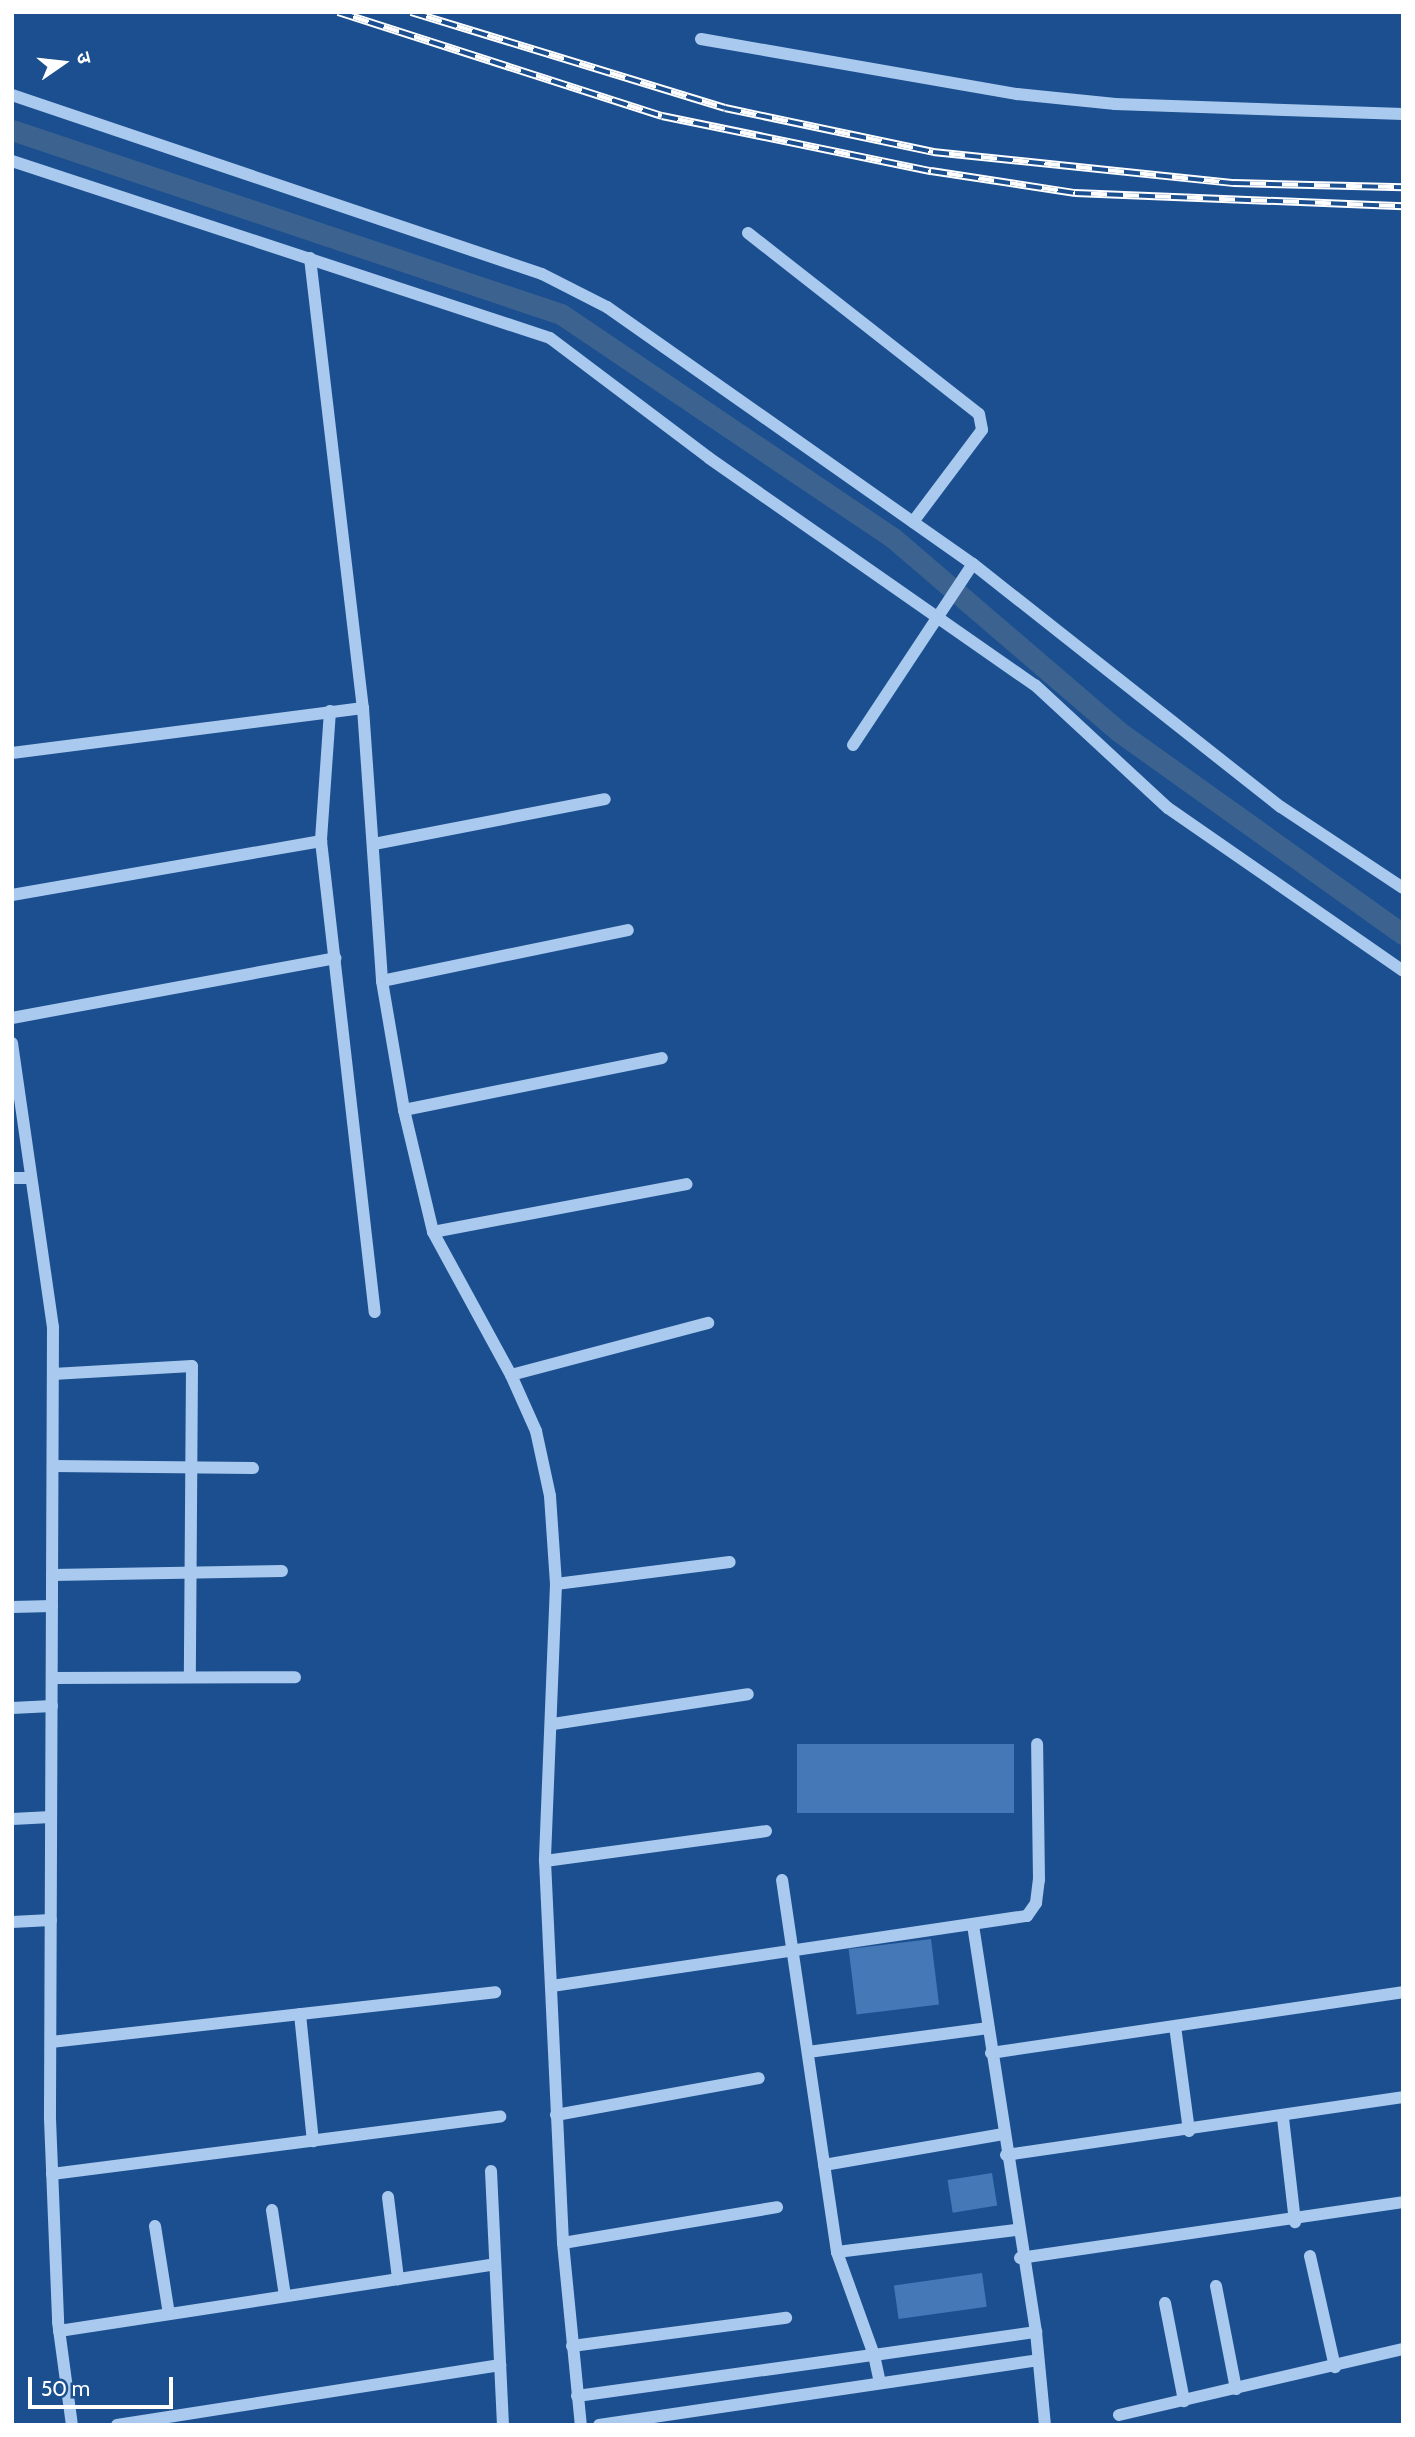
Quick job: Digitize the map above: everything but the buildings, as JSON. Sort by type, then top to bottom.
[{"type":"street","points":[[701,39],[1017,94],[1115,104],[1403,114]]},
{"type":"street","points":[[12,95],[541,274],[607,307],[913,522],[970,569],[1281,807],[1403,888]]},
{"type":"street","points":[[12,161],[550,338],[709,458],[1035,685],[1168,808],[1403,971]]},
{"type":"street","points":[[748,233],[979,414],[982,430],[913,522]]},
{"type":"street","points":[[310,258],[347,709],[374,844],[382,981],[404,1110],[433,1232],[511,1375],[536,1431],[550,1496],[556,1584],[553,1724],[544,1861],[563,2244],[582,2425]]},
{"type":"street","points":[[853,745],[970,569]]},
{"type":"street","points":[[12,753],[347,709]]},
{"type":"street","points":[[347,709],[321,841],[375,1312]]},
{"type":"street","points":[[374,844],[606,799]]},
{"type":"street","points":[[12,895],[321,841]]},
{"type":"street","points":[[382,981],[628,930]]},
{"type":"street","points":[[12,1018],[335,958]]},
{"type":"street","points":[[12,1043],[53,1328],[52,2174],[59,2331],[72,2425]]},
{"type":"street","points":[[404,1110],[662,1058]]},
{"type":"street","points":[[12,1178],[31,1178]]},
{"type":"street","points":[[433,1232],[687,1184]]},
{"type":"street","points":[[511,1375],[708,1323]]},
{"type":"street","points":[[53,1374],[192,1366],[190,1677]]},
{"type":"street","points":[[52,1466],[191,1465],[253,1468]]},
{"type":"street","points":[[556,1584],[730,1562]]},
{"type":"street","points":[[52,1575],[191,1569],[282,1571]]},
{"type":"street","points":[[12,1607],[52,1606]]},
{"type":"street","points":[[52,1678],[295,1677]]},
{"type":"street","points":[[553,1724],[748,1694]]},
{"type":"street","points":[[12,1708],[52,1706]]},
{"type":"street","points":[[552,1986],[973,1927],[1027,1916],[1036,1903],[1037,1744]]},
{"type":"street","points":[[12,1819],[51,1817]]},
{"type":"street","points":[[544,1861],[766,1831]]},
{"type":"street","points":[[782,1880],[836,2252],[874,2355],[880,2383]]},
{"type":"street","points":[[12,1922],[51,1920]]},
{"type":"street","points":[[973,1927],[1020,2258],[1036,2332],[1045,2425]]},
{"type":"street","points":[[51,2042],[495,1992]]},
{"type":"street","points":[[991,2053],[1403,1992]]},
{"type":"street","points":[[300,2014],[313,2141]]},
{"type":"street","points":[[1175,2026],[1189,2131]]},
{"type":"street","points":[[808,2052],[988,2028]]},
{"type":"street","points":[[556,2115],[758,2078]]},
{"type":"street","points":[[1006,2155],[1283,2118],[1403,2097]]},
{"type":"street","points":[[52,2174],[500,2117]]},
{"type":"street","points":[[1283,2118],[1295,2222]]},
{"type":"street","points":[[824,2165],[1003,2134]]},
{"type":"street","points":[[491,2171],[503,2425]]},
{"type":"street","points":[[388,2197],[398,2279]]},
{"type":"street","points":[[1020,2258],[1295,2222],[1403,2202]]},
{"type":"street","points":[[563,2244],[777,2207]]},
{"type":"street","points":[[272,2210],[285,2296]]},
{"type":"street","points":[[155,2226],[169,2314]]},
{"type":"street","points":[[836,2252],[1016,2230]]},
{"type":"street","points":[[1310,2256],[1335,2367]]},
{"type":"street","points":[[59,2331],[495,2264]]},
{"type":"street","points":[[1216,2286],[1236,2389]]},
{"type":"street","points":[[1165,2304],[1184,2401]]},
{"type":"street","points":[[572,2346],[786,2318]]},
{"type":"street","points":[[577,2396],[1036,2332]]},
{"type":"street","points":[[1119,2415],[1335,2367],[1403,2348]]},
{"type":"street","points":[[598,2425],[1038,2360]]},
{"type":"street","points":[[117,2425],[500,2365]]},
{"type":"waterway","points":[[12,130],[561,314],[892,537],[1118,731],[1403,934]]},
{"type":"railway","points":[[338,12],[662,116],[931,171],[1075,193],[1403,206]]},
{"type":"railway","points":[[411,12],[725,108],[933,152],[1234,183],[1403,187]]}]
